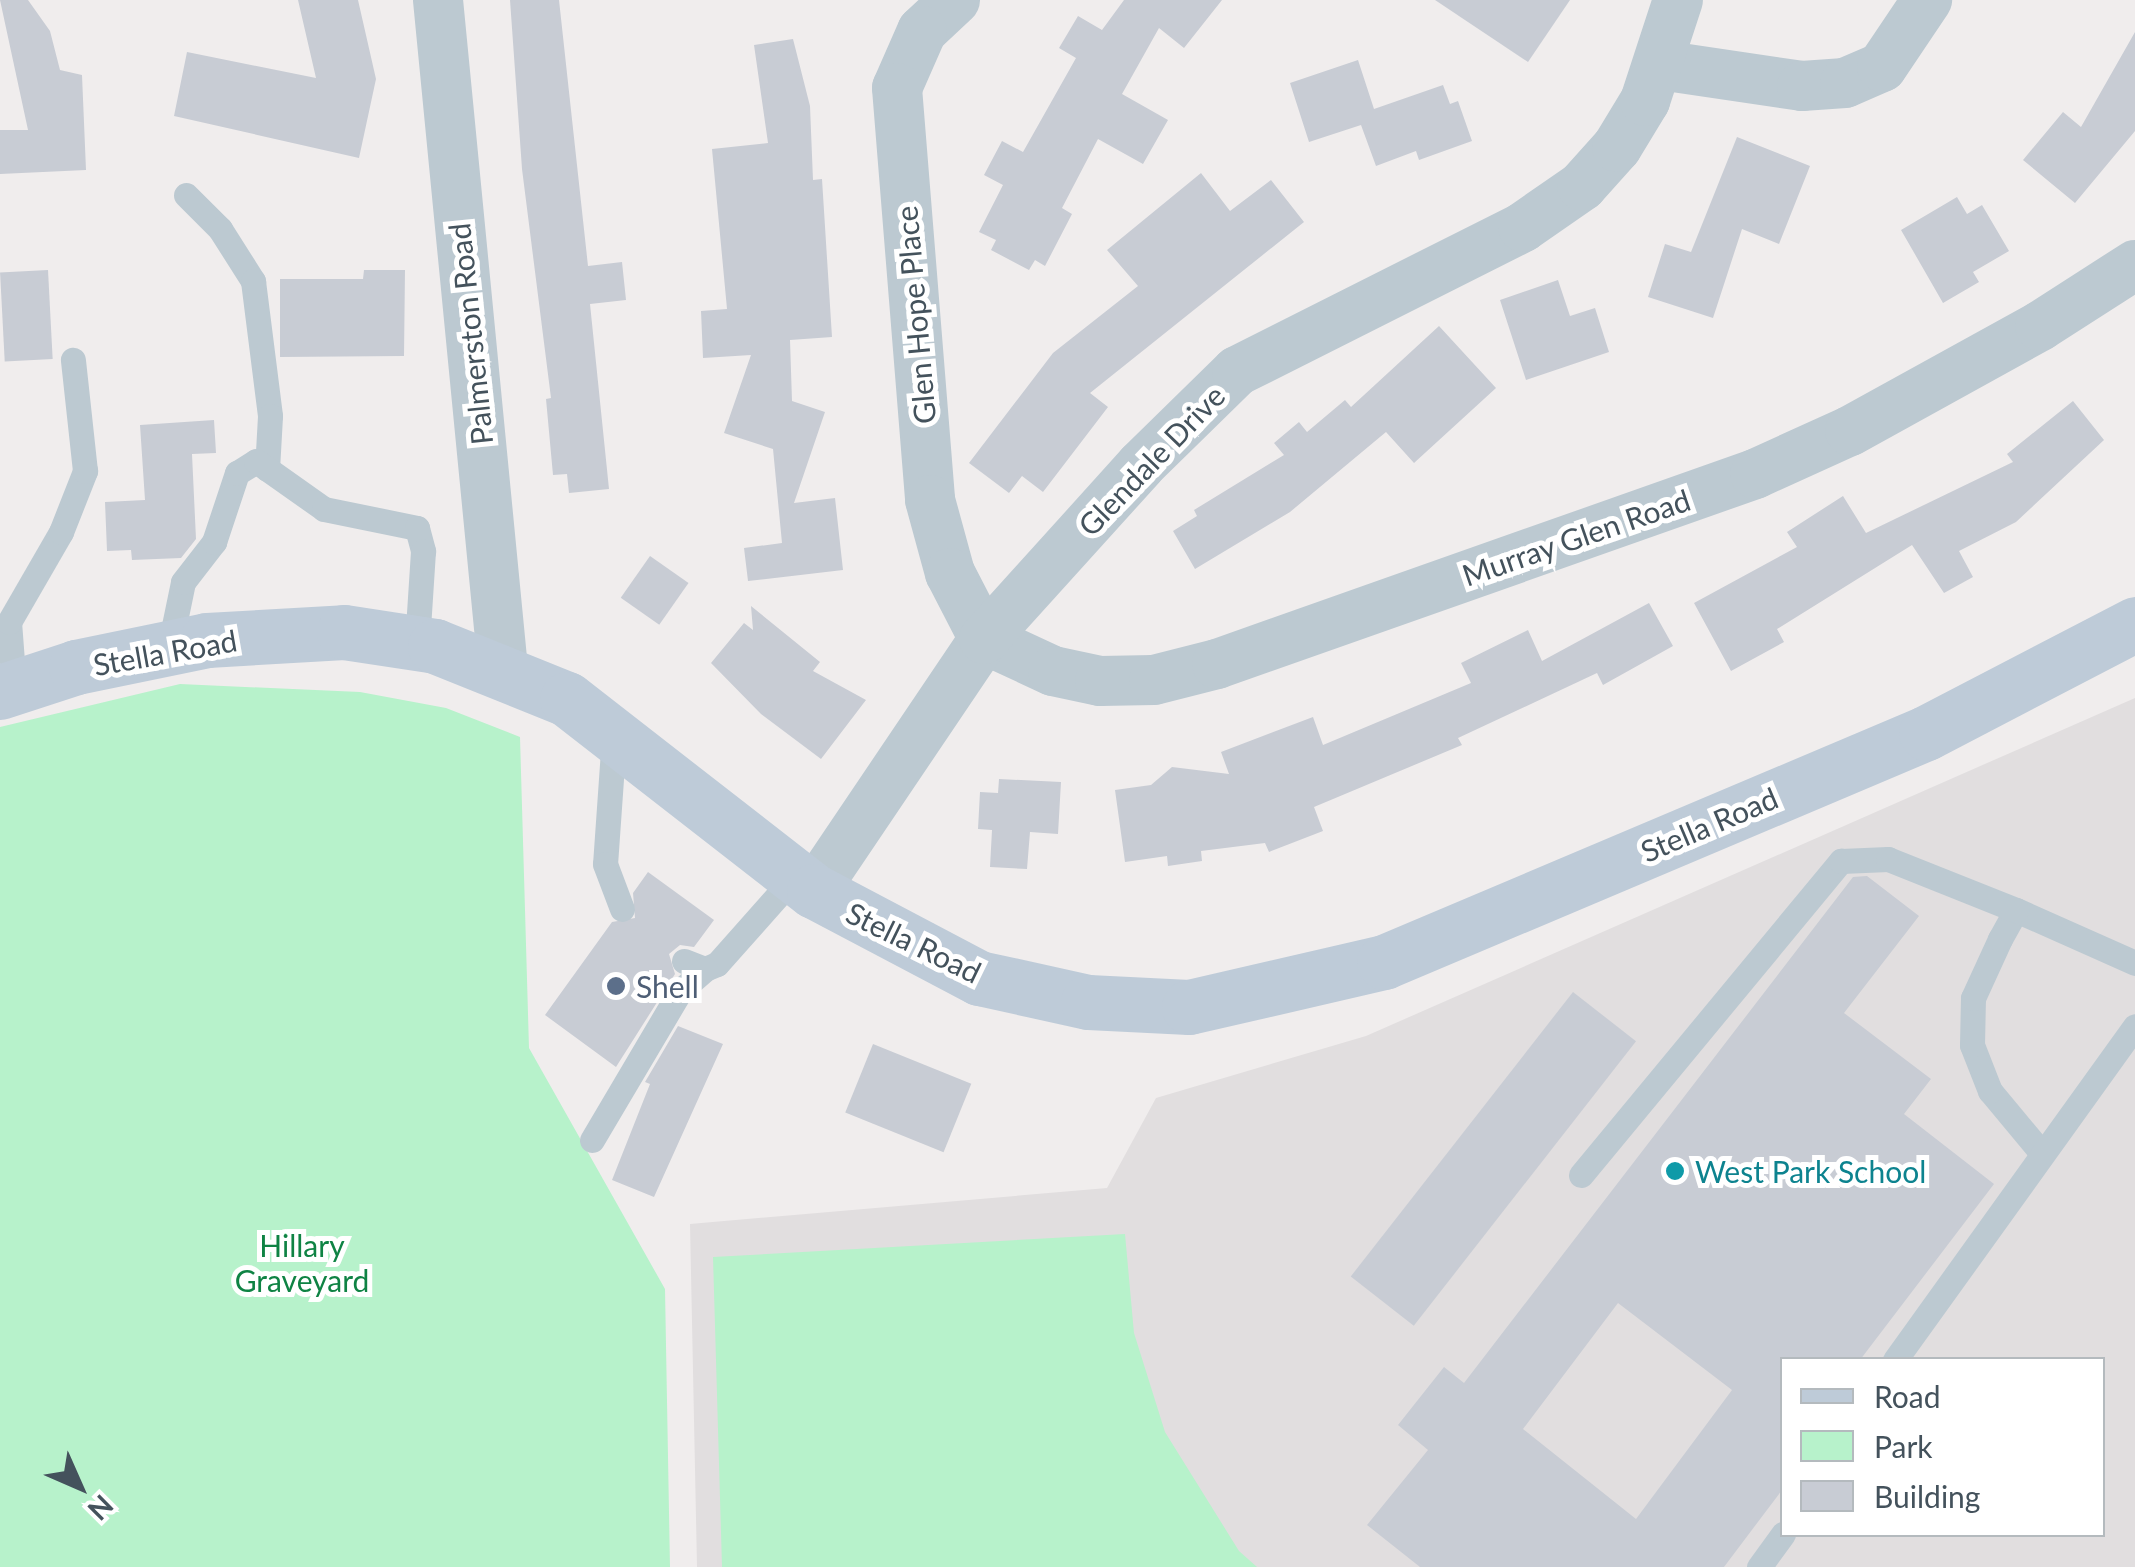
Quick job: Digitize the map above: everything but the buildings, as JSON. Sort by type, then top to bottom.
[{"type":"main road","name":"Stella Road","points":[[7,690],[170,645],[344,632],[416,643],[503,668],[614,731],[804,883],[979,978],[1088,1002],[1189,1006],[1384,962],[1926,733],[2135,624]]},
{"type":"street","name":"Palmerston Road","points":[[438,0],[503,668]]},
{"type":"street","name":"Glen Hope Place","points":[[956,0],[922,31],[897,88],[930,500],[950,573],[984,640]]},
{"type":"street","name":"Glendale Drive","points":[[804,883],[984,640],[1141,465],[1238,371],[1522,227],[1582,186],[1617,148],[1660,64],[1678,0]]},
{"type":"street","points":[[1660,64],[1802,86],[1844,83],[1882,67],[1927,0]]},
{"type":"street","name":"Murray Glen Road","points":[[984,640],[1053,671],[1100,681],[1154,680],[1216,664],[1755,474],[2023,336],[2135,265]]},
{"type":"lane","points":[[186,195],[220,229],[253,281],[270,416],[268,468]]},
{"type":"lane","points":[[7,690],[9,622],[61,532],[85,471],[73,360]]},
{"type":"lane","points":[[170,645],[183,582],[214,542],[237,472],[256,461],[324,509],[417,528],[424,552],[416,643]]},
{"type":"lane","points":[[614,731],[605,864],[622,909]]},
{"type":"lane","points":[[1581,1176],[1840,862],[1888,858],[2135,964]]},
{"type":"lane","points":[[592,1140],[695,964],[733,949],[804,883]]},
{"type":"lane","points":[[2016,910],[1973,998],[1972,1045],[1990,1092],[2040,1151]]},
{"type":"lane","points":[[1897,1357],[2040,1151],[2135,1026]]},
{"type":"lane","points":[[1759,1567],[1781,1537]]},
{"type":"shaded area","points":[[2135,698],[2135,1567],[697,1567],[690,1224],[1107,1188],[1156,1098],[1366,1036]]},
{"type":"green space","name":"Hillary Graveyard","points":[[180,684],[360,692],[446,708],[520,737],[529,1048],[665,1289],[670,1567],[0,1567],[0,727]]},
{"type":"green space","points":[[1125,1234],[1134,1333],[1165,1432],[1239,1551],[1257,1567],[722,1567],[713,1257]]},
{"type":"place","name":"Shell","points":[[616,986]]},
{"type":"place","name":"West Park School","points":[[1675,1171]]}]
